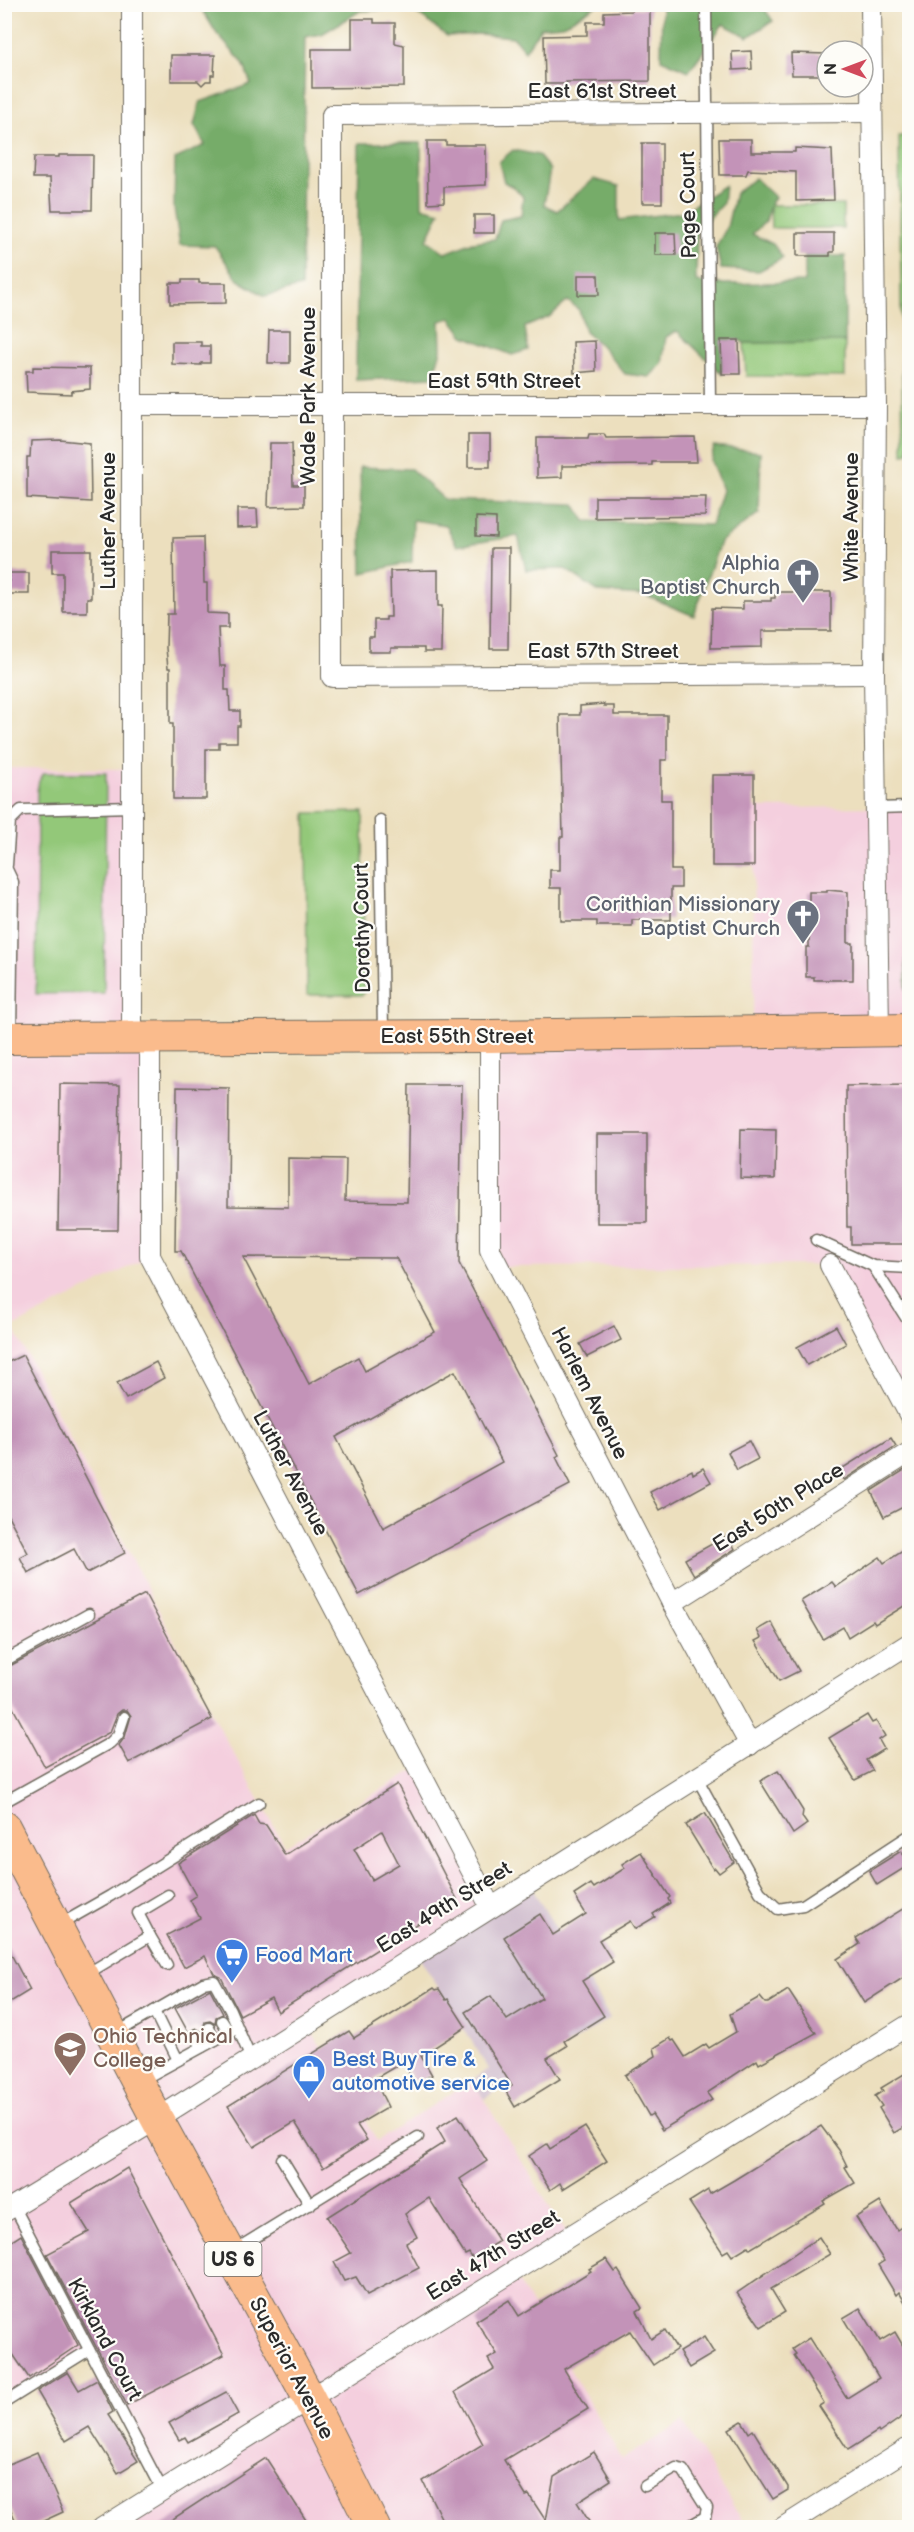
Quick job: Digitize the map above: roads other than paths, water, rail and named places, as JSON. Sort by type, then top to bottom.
[{"type":"main road","name":"East 55th Street","points":[[8,1038],[490,1036],[894,1030]]},
{"type":"main road","name":"Superior Avenue","points":[[4,1827],[137,2082],[309,2398],[374,2528]]},
{"type":"street","name":"Luther Avenue","points":[[132,4],[132,807],[150,1256],[490,1906]]},
{"type":"street","name":"White Avenue","points":[[871,4],[876,405],[874,674],[877,808],[894,1030]]},
{"type":"street","name":"East 61st Street","points":[[333,115],[706,115],[872,112]]},
{"type":"street","name":"Wade Park Avenue","points":[[333,115],[333,677]]},
{"type":"street","name":"East 59th Street","points":[[132,405],[876,405]]},
{"type":"street","name":"East 57th Street","points":[[333,677],[874,674]]},
{"type":"street","name":"Harlem Avenue","points":[[490,1036],[490,1250],[672,1603],[750,1745]]},
{"type":"street","points":[[830,1265],[909,1416]]},
{"type":"street","name":"East 50th Place","points":[[672,1603],[909,1452]]},
{"type":"street","name":"East 49th Street","points":[[9,2209],[157,2119],[490,1906],[750,1745],[909,1643]]},
{"type":"street","name":"East 47th Street","points":[[102,2528],[909,2024]]},
{"type":"street","points":[[782,2528],[909,2447]]},
{"type":"lane","name":"Page Court","points":[[706,4],[710,405]]},
{"type":"lane","points":[[8,1038],[13,882],[6,864],[10,820],[21,810],[132,807]]},
{"type":"lane","points":[[877,808],[909,807]]},
{"type":"lane","name":"Dorothy Court","points":[[380,820],[383,1036]]},
{"type":"lane","points":[[816,1240],[873,1266],[909,1268]]},
{"type":"lane","points":[[873,1266],[909,1324]]},
{"type":"lane","points":[[4,1661],[89,1614]]},
{"type":"lane","points":[[4,1802],[110,1743],[118,1735],[124,1717]]},
{"type":"lane","points":[[697,1778],[760,1892],[778,1909],[803,1905],[909,1834]]},
{"type":"lane","points":[[56,1926],[110,1896],[259,1803]]},
{"type":"lane","points":[[167,1965],[138,1913],[168,1895]]},
{"type":"lane","points":[[82,1977],[150,1936]]},
{"type":"lane","points":[[113,2035],[214,1981],[233,2030],[250,2059]]},
{"type":"lane","points":[[154,2012],[178,2060]]},
{"type":"lane","points":[[222,2020],[233,2030]]},
{"type":"lane","points":[[209,2028],[215,2040]]},
{"type":"lane","points":[[137,2082],[233,2030]]},
{"type":"lane","points":[[195,2035],[202,2047]]},
{"type":"lane","points":[[230,2253],[418,2137]]},
{"type":"lane","points":[[282,2159],[310,2205]]},
{"type":"lane","name":"Kirkland Court","points":[[9,2209],[89,2350],[162,2489]]},
{"type":"lane","points":[[4,2403],[89,2350]]},
{"type":"lane","points":[[645,2486],[676,2469],[683,2470],[708,2508],[705,2517],[686,2528]]},
{"type":"place","name":"Alphia Baptist Church","points":[[803,604]]},
{"type":"place","name":"Corithian Missionary Baptist Church","points":[[803,945]]},
{"type":"place","name":"Food Mart","points":[[232,1984]]},
{"type":"place","name":"Ohio Technical College","points":[[70,2077]]},
{"type":"place","name":"Best Buy Tire & automotive service","points":[[309,2100]]}]
